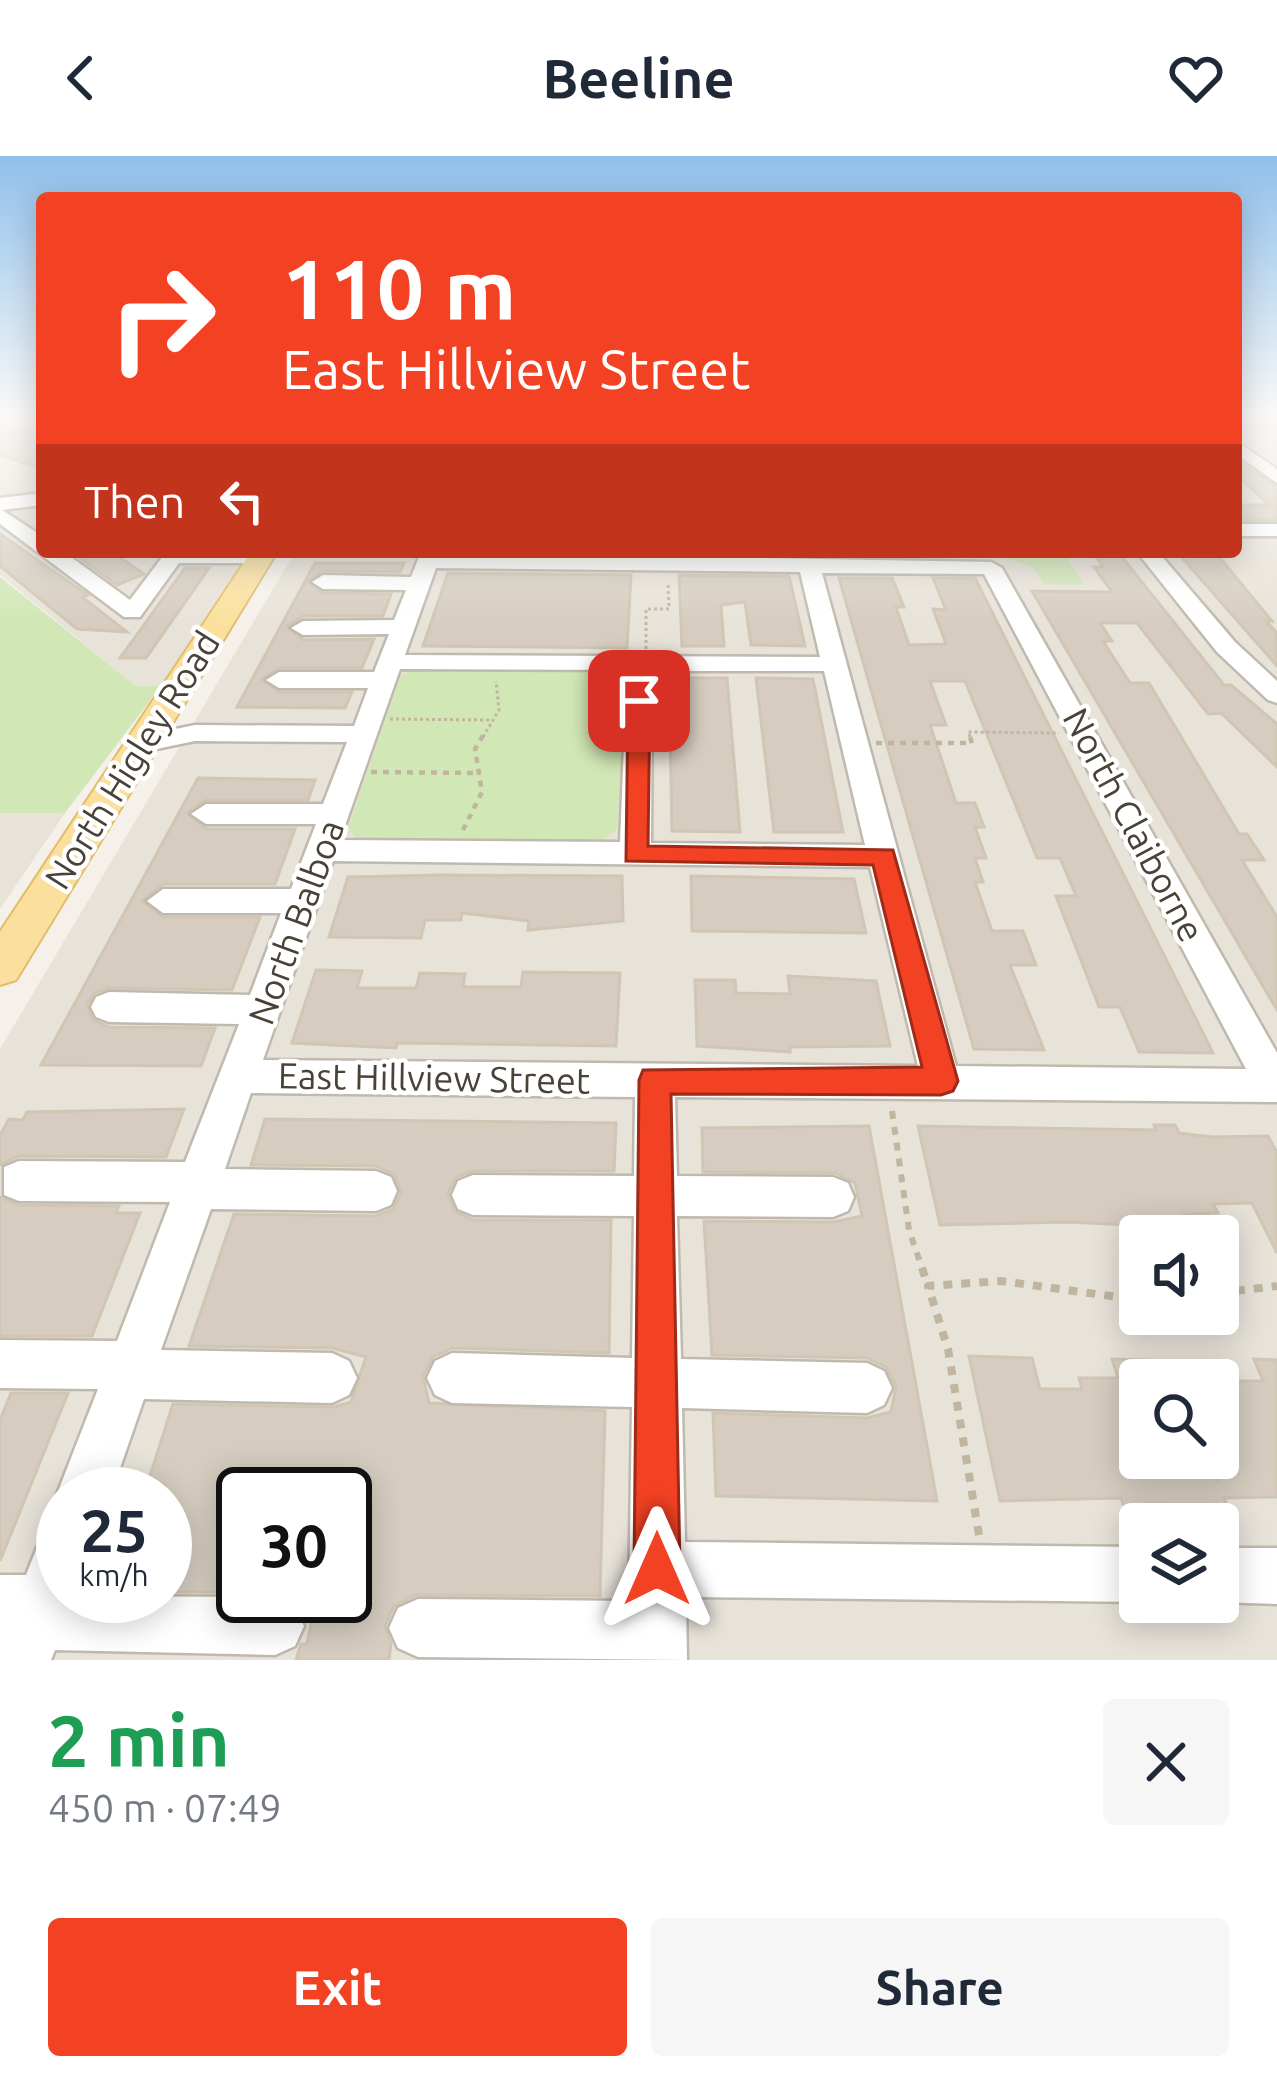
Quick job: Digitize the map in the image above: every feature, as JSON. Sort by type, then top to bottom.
[{"type":"main road","name":"North Higley Road","points":[[0,968],[260,558]]},
{"type":"street","points":[[0,504],[36,500]]},
{"type":"street","points":[[9,521],[36,541]]},
{"type":"street","points":[[1242,530],[1277,530]]},
{"type":"street","points":[[59,558],[132,612],[173,558]]},
{"type":"street","points":[[1152,558],[1226,647],[1277,695]]},
{"type":"street","points":[[323,583],[424,563],[809,564],[941,1081]]},
{"type":"street","name":"North Balboa","points":[[94,1467],[335,814],[368,744],[386,671],[424,563]]},
{"type":"street","name":"North Claiborne","points":[[809,564],[989,568],[998,574],[1275,1086]]},
{"type":"street","points":[[303,628],[402,627]]},
{"type":"street","points":[[278,680],[643,659],[835,664]]},
{"type":"street","points":[[635,855],[643,659]]},
{"type":"street","points":[[142,744],[186,751],[368,744]]},
{"type":"street","points":[[206,814],[335,814]]},
{"type":"street","points":[[322,850],[884,856]]},
{"type":"street","points":[[164,902],[304,901]]},
{"type":"street","points":[[109,1007],[264,1010]]},
{"type":"street","name":"East Hillview Street","points":[[240,1076],[1275,1086]]},
{"type":"street","points":[[418,1628],[658,1645],[655,1080]]},
{"type":"street","points":[[19,1181],[376,1191]]},
{"type":"street","points":[[473,1195],[833,1197]]},
{"type":"street","points":[[0,1364],[332,1378]]},
{"type":"street","points":[[452,1378],[656,1379],[867,1388]]},
{"type":"street","points":[[657,1569],[1119,1575]]},
{"type":"street","points":[[1239,1576],[1277,1576]]},
{"type":"street","points":[[25,1622],[275,1626]]},
{"type":"path","points":[[335,558],[424,563]]},
{"type":"path","points":[[643,659],[646,609],[669,609],[660,561]]},
{"type":"path","points":[[460,841],[482,792],[475,749],[501,700],[497,669]]},
{"type":"path","points":[[368,744],[491,720]]},
{"type":"path","points":[[870,742],[971,742],[968,732],[1068,733]]},
{"type":"path","points":[[368,744],[480,773]]},
{"type":"path","points":[[891,1104],[909,1230],[948,1349],[979,1538]]},
{"type":"path","points":[[928,1286],[1001,1281],[1119,1297]]},
{"type":"path","points":[[1239,1291],[1277,1286]]},
{"type":"shaded area","points":[[0,486],[36,486],[36,558],[244,558],[161,686],[136,686],[0,575]]},
{"type":"shaded area","points":[[1242,486],[1277,486],[1277,1660],[0,1660],[0,1049],[291,558],[1242,558]]},
{"type":"shaded area","points":[[0,813],[65,813],[0,909]]},
{"type":"green space","points":[[1008,558],[1067,558],[1084,585],[1044,584],[1033,568]]},
{"type":"green space","points":[[0,577],[136,686],[161,686],[65,813],[0,813]]},
{"type":"green space","points":[[413,669],[614,670],[626,677],[617,830],[602,840],[357,839],[348,828],[401,675]]},
{"type":"building","points":[[1249,486],[1277,487],[1277,520],[1242,520],[1242,505],[1269,505]]},
{"type":"building","points":[[0,534],[88,595],[82,597],[127,632],[77,629],[0,566]]},
{"type":"building","points":[[80,558],[121,558],[144,574],[117,585]]},
{"type":"building","points":[[1097,558],[1123,558],[1224,685],[1231,685],[1277,724],[1277,767],[1221,713],[1208,714],[1137,623],[1100,623],[1112,641],[1103,641],[1130,683],[1149,683],[1239,834],[1247,834],[1264,860],[1242,860],[1277,917],[1277,1010],[1032,591],[1112,592],[1094,567],[1103,567]]},
{"type":"building","points":[[1182,558],[1220,558],[1272,621],[1266,621],[1277,633],[1277,666]]},
{"type":"building","points":[[315,563],[404,563],[400,572],[323,571],[308,581],[323,593],[391,594],[383,616],[303,616],[287,626],[303,640],[374,639],[362,668],[279,668],[262,679],[279,692],[352,692],[345,708],[237,707]]},
{"type":"building","points":[[185,568],[209,568],[146,658],[120,658]]},
{"type":"building","points":[[448,573],[631,575],[627,648],[423,646]]},
{"type":"building","points":[[679,575],[789,576],[805,646],[751,645],[745,602],[721,605],[724,646],[682,646]]},
{"type":"building","points":[[839,578],[892,578],[904,607],[896,607],[909,645],[946,644],[933,609],[946,610],[933,578],[975,578],[1213,1053],[1139,1052],[1120,1007],[1099,1007],[1056,896],[1076,896],[1060,858],[1037,858],[965,681],[930,681],[946,725],[930,725],[956,803],[975,803],[984,827],[975,827],[986,858],[975,858],[983,882],[975,882],[992,931],[1023,931],[1036,965],[1010,965],[1044,1050],[974,1049]]},
{"type":"building","points":[[669,678],[727,678],[740,832],[672,831]]},
{"type":"building","points":[[756,678],[813,679],[843,832],[774,832]]},
{"type":"building","points":[[198,778],[315,780],[308,800],[206,800],[187,813],[206,829],[295,829],[275,884],[163,884],[142,901],[163,917],[260,917],[232,990],[109,988],[94,993],[87,1005],[92,1019],[109,1027],[215,1028],[201,1066],[41,1065]]},
{"type":"building","points":[[622,876],[623,921],[528,930],[529,921],[462,913],[461,920],[425,920],[421,938],[329,937],[348,877]]},
{"type":"building","points":[[691,876],[854,879],[866,933],[692,931]]},
{"type":"building","points":[[316,970],[362,971],[357,988],[416,988],[420,973],[465,974],[463,987],[521,987],[523,972],[620,973],[616,1046],[397,1043],[396,1048],[292,1043]]},
{"type":"building","points":[[788,976],[876,981],[890,1046],[790,1047],[790,1052],[697,1046],[695,980],[735,980],[736,993],[790,994]]},
{"type":"building","points":[[184,1109],[166,1157],[19,1156],[0,1165],[0,1135],[9,1119],[23,1120],[27,1112]]},
{"type":"building","points":[[265,1119],[616,1123],[614,1171],[473,1171],[456,1177],[448,1193],[454,1211],[473,1220],[611,1220],[609,1353],[452,1348],[433,1357],[423,1376],[429,1403],[605,1411],[600,1596],[416,1595],[394,1606],[385,1626],[391,1644],[389,1660],[296,1660],[301,1644],[307,1644],[311,1623],[372,1623],[372,1467],[216,1467],[216,1592],[192,1592],[192,1467],[153,1467],[173,1404],[334,1407],[351,1402],[366,1357],[332,1348],[189,1346],[234,1214],[376,1216],[393,1209],[401,1193],[395,1175],[376,1166],[251,1165]]},
{"type":"building","points":[[1154,1125],[1175,1125],[1179,1133],[1212,1137],[1268,1136],[1277,1153],[1277,1253],[1252,1203],[1213,1204],[1218,1213],[1119,1215],[1119,1225],[940,1225],[918,1126],[1156,1130]]},
{"type":"building","points":[[869,1126],[937,1501],[716,1496],[713,1413],[867,1418],[891,1412],[896,1386],[886,1367],[867,1358],[712,1355],[704,1221],[833,1222],[862,1216],[855,1183],[835,1173],[703,1172],[702,1128]]},
{"type":"building","points":[[0,1197],[19,1205],[119,1206],[116,1213],[140,1213],[92,1336],[0,1336]]},
{"type":"building","points":[[969,1356],[1032,1358],[1040,1389],[1082,1389],[1079,1378],[1118,1378],[1112,1359],[1119,1359],[1119,1479],[1218,1481],[1239,1479],[1239,1381],[1263,1381],[1254,1359],[1277,1360],[1277,1497],[1224,1498],[1226,1503],[1123,1503],[1121,1498],[1000,1501]]},
{"type":"building","points":[[11,1393],[68,1393],[0,1561],[0,1420]]},
{"type":"route","points":[[639,701],[635,855],[884,856],[941,1081],[655,1080],[657,1569]]}]
